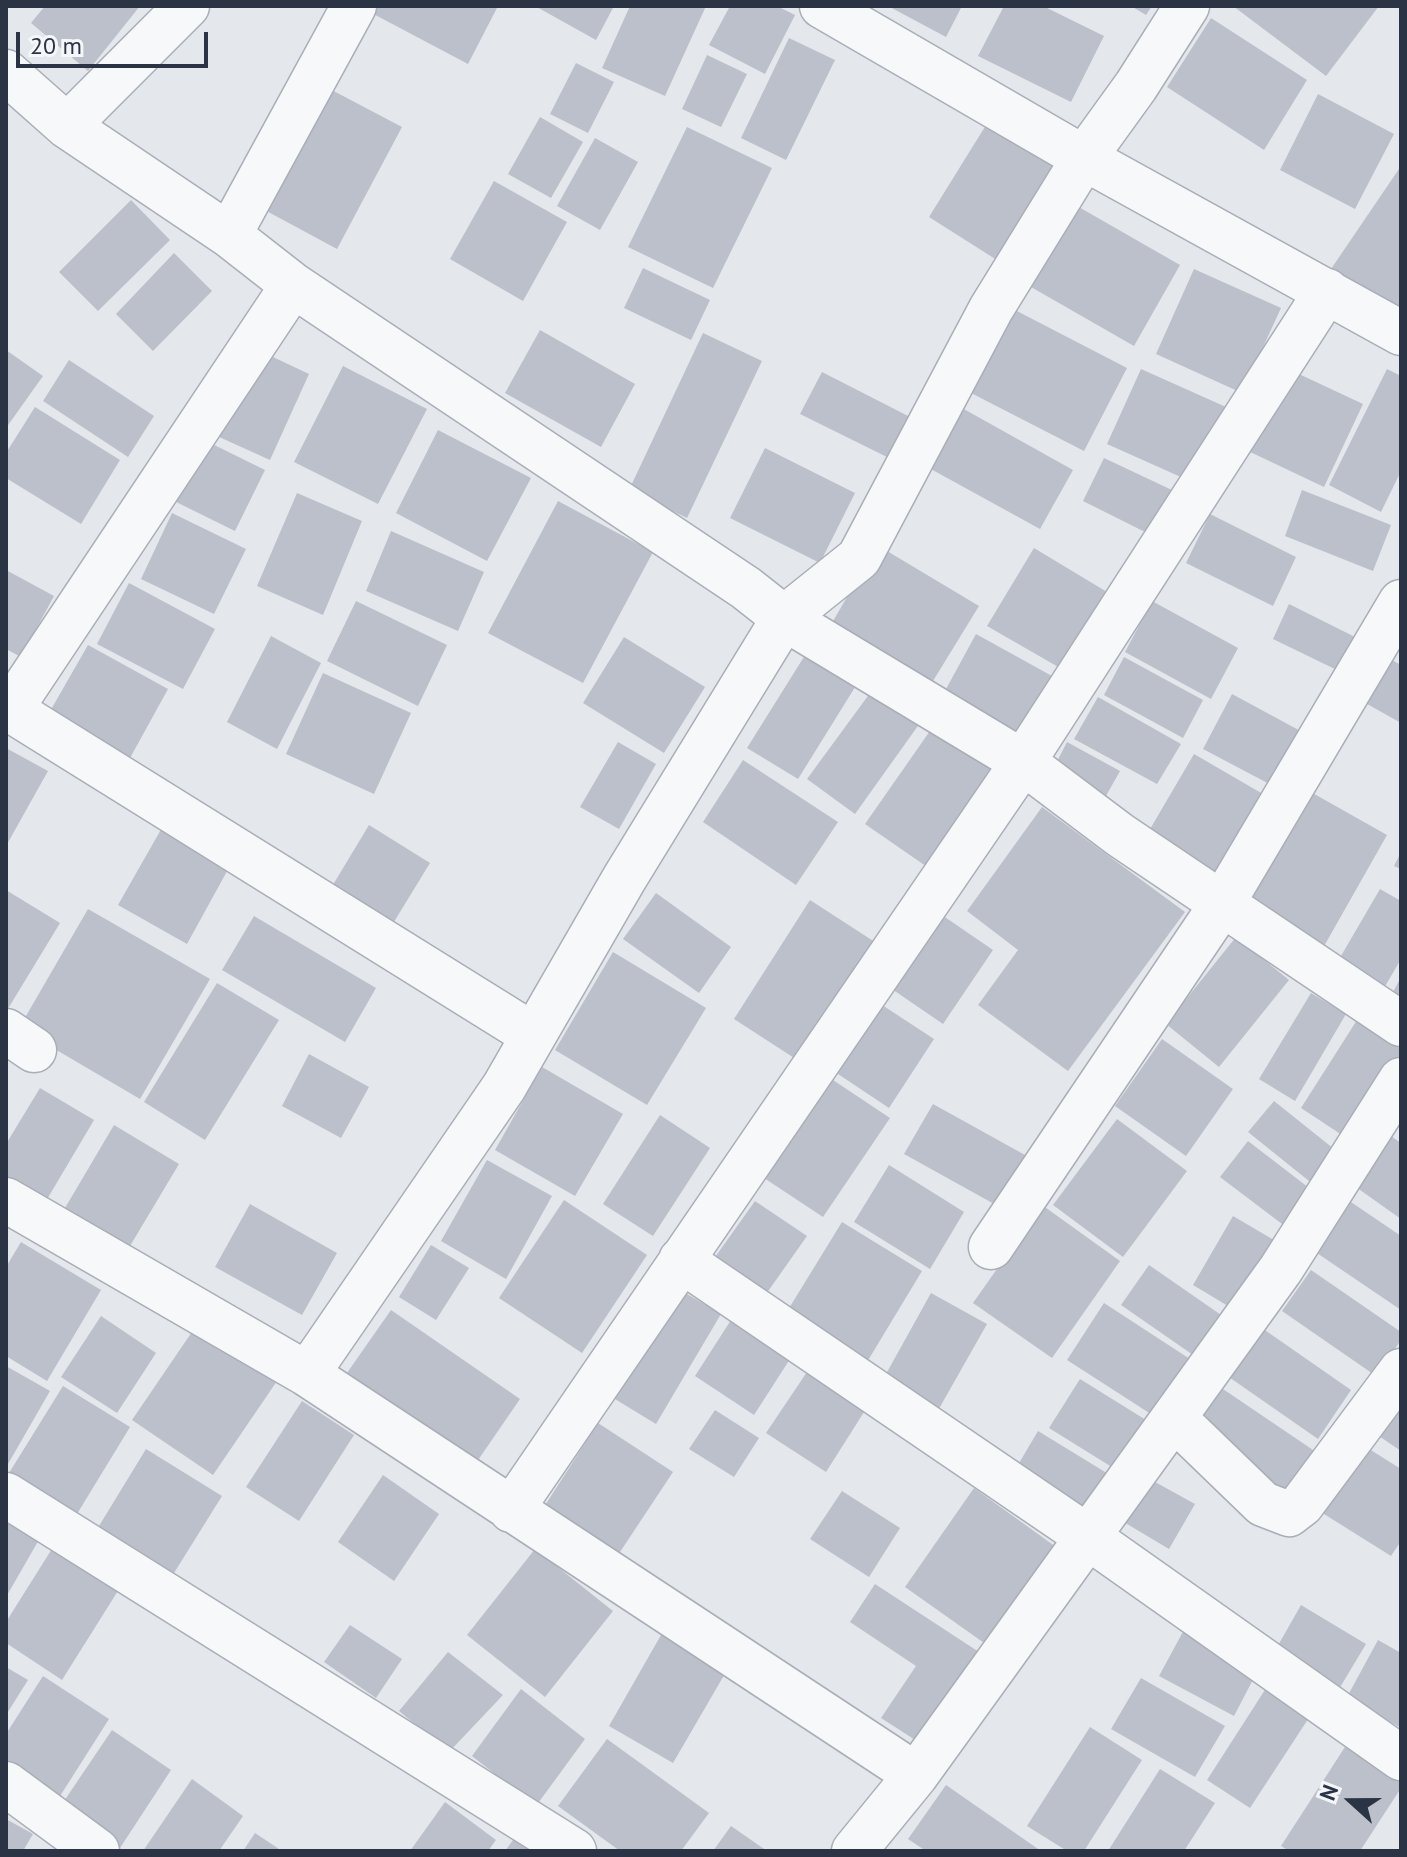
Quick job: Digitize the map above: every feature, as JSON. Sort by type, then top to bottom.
[{"type":"street","points":[[67,126],[187,6]]},
{"type":"street","points":[[229,235],[354,6]]},
{"type":"street","points":[[822,6],[1084,158],[1401,333]]},
{"type":"street","points":[[307,1374],[504,1087],[624,879],[784,618],[859,558],[991,309],[1084,158],[1136,86],[1187,6]]},
{"type":"street","points":[[6,72],[67,126],[229,235],[293,285],[746,588],[784,618],[1023,762],[1120,835],[1401,1024]]},
{"type":"street","points":[[293,285],[8,709],[533,1035]]},
{"type":"street","points":[[511,1510],[1023,762],[1327,291]]},
{"type":"street","points":[[991,1247],[1222,904],[1401,602]]},
{"type":"street","points":[[854,1851],[916,1775],[1281,1269],[1401,1080]]},
{"type":"street","points":[[6,1200],[307,1374],[916,1775]]},
{"type":"street","points":[[681,1260],[1088,1537],[1401,1758]]},
{"type":"street","points":[[1174,1418],[1263,1504],[1289,1514],[1302,1504],[1401,1371]]},
{"type":"street","points":[[6,1495],[574,1851]]},
{"type":"street","points":[[6,1784],[97,1851]]},
{"type":"building","points":[[45,6],[140,6],[88,71],[31,23]]},
{"type":"building","points":[[366,6],[498,6],[468,64],[364,9]]},
{"type":"building","points":[[535,6],[614,6],[596,40]]},
{"type":"building","points":[[630,6],[706,6],[665,96],[602,68]]},
{"type":"building","points":[[730,6],[777,6],[795,15],[765,74],[709,45]]},
{"type":"building","points":[[888,6],[962,6],[946,37]]},
{"type":"building","points":[[1004,6],[1043,6],[1104,36],[1071,102],[978,56]]},
{"type":"building","points":[[1131,6],[1152,6],[1146,15]]},
{"type":"building","points":[[1233,6],[1379,6],[1326,76]]},
{"type":"building","points":[[1211,18],[1307,80],[1264,150],[1167,87]]},
{"type":"building","points":[[789,38],[835,60],[786,160],[741,138]]},
{"type":"building","points":[[707,55],[747,74],[721,127],[682,109]]},
{"type":"building","points":[[576,63],[614,82],[588,133],[550,114]]},
{"type":"building","points":[[326,87],[402,127],[337,249],[261,208]]},
{"type":"building","points":[[1318,94],[1394,134],[1355,209],[1280,170]]},
{"type":"building","points":[[540,117],[583,142],[551,198],[508,174]]},
{"type":"building","points":[[991,117],[1062,160],[1000,262],[929,217]]},
{"type":"building","points":[[687,127],[772,168],[713,288],[628,247]]},
{"type":"building","points":[[595,138],[638,162],[600,230],[557,206]]},
{"type":"building","points":[[1401,166],[1401,317],[1331,269]]},
{"type":"building","points":[[494,181],[567,222],[523,301],[450,259]]},
{"type":"building","points":[[131,200],[170,240],[98,311],[59,272]]},
{"type":"building","points":[[1077,206],[1180,265],[1134,346],[1031,287]]},
{"type":"building","points":[[174,253],[212,291],[153,351],[116,314]]},
{"type":"building","points":[[643,268],[710,300],[691,340],[624,308]]},
{"type":"building","points":[[1194,269],[1281,308],[1242,393],[1156,354]]},
{"type":"building","points":[[1015,310],[1127,368],[1084,451],[971,393]]},
{"type":"building","points":[[540,330],[635,384],[601,447],[505,393]]},
{"type":"building","points":[[703,333],[762,361],[687,518],[629,490]]},
{"type":"building","points":[[256,349],[309,374],[270,460],[217,436]]},
{"type":"building","points":[[6,350],[43,376],[6,428]]},
{"type":"building","points":[[69,360],[154,416],[128,457],[43,401]]},
{"type":"building","points":[[343,366],[427,409],[378,504],[294,462]]},
{"type":"building","points":[[1284,367],[1363,404],[1324,487],[1246,450]]},
{"type":"building","points":[[1141,369],[1226,407],[1192,482],[1107,444]]},
{"type":"building","points":[[1387,369],[1401,376],[1401,471],[1381,512],[1329,485]]},
{"type":"building","points":[[822,372],[912,418],[891,459],[800,414]]},
{"type":"building","points":[[35,407],[120,460],[81,524],[6,478],[6,453]]},
{"type":"building","points":[[962,408],[1073,470],[1040,529],[929,468]]},
{"type":"building","points":[[438,430],[531,478],[487,561],[396,513]]},
{"type":"building","points":[[200,438],[265,470],[235,531],[170,499]]},
{"type":"building","points":[[765,448],[855,493],[820,563],[730,518]]},
{"type":"building","points":[[1104,458],[1174,491],[1153,536],[1083,501]]},
{"type":"building","points":[[1302,490],[1391,525],[1373,571],[1285,536]]},
{"type":"building","points":[[297,493],[362,521],[323,615],[257,586]]},
{"type":"building","points":[[558,501],[653,552],[583,683],[488,633]]},
{"type":"building","points":[[172,513],[246,549],[214,614],[141,579]]},
{"type":"building","points":[[1210,514],[1296,557],[1273,606],[1186,563]]},
{"type":"building","points":[[391,531],[484,572],[458,631],[366,591]]},
{"type":"building","points":[[877,545],[979,606],[925,694],[825,635]]},
{"type":"building","points":[[1034,548],[1112,595],[1067,672],[987,626]]},
{"type":"building","points":[[6,570],[54,596],[21,657],[6,649]]},
{"type":"building","points":[[129,583],[215,629],[183,689],[97,644]]},
{"type":"building","points":[[356,601],[447,645],[418,706],[327,661]]},
{"type":"building","points":[[1152,601],[1238,648],[1211,699],[1125,652]]},
{"type":"building","points":[[1289,604],[1359,639],[1343,673],[1273,639]]},
{"type":"building","points":[[976,634],[1061,681],[1024,746],[940,700]]},
{"type":"building","points":[[271,636],[321,663],[277,749],[227,722]]},
{"type":"building","points":[[624,637],[705,687],[664,753],[583,703]]},
{"type":"building","points":[[88,645],[168,689],[130,758],[49,713]]},
{"type":"building","points":[[1368,647],[1401,665],[1401,723],[1344,691]]},
{"type":"building","points":[[807,652],[857,684],[798,779],[747,748]]},
{"type":"building","points":[[1124,657],[1203,700],[1183,738],[1104,695]]},
{"type":"building","points":[[323,673],[411,713],[374,794],[286,754]]},
{"type":"building","points":[[873,689],[920,723],[855,814],[807,779]]},
{"type":"building","points":[[1232,694],[1306,734],[1277,788],[1203,749]]},
{"type":"building","points":[[1098,697],[1181,744],[1157,784],[1074,739]]},
{"type":"building","points":[[939,718],[1007,765],[933,871],[865,824]]},
{"type":"building","points":[[618,742],[656,764],[619,829],[580,807]]},
{"type":"building","points":[[1067,742],[1120,771],[1102,803],[1050,775]]},
{"type":"building","points":[[6,748],[48,771],[6,846]]},
{"type":"building","points":[[1194,754],[1287,808],[1239,890],[1146,836]]},
{"type":"building","points":[[743,760],[838,822],[796,885],[703,822]]},
{"type":"building","points":[[1309,791],[1387,835],[1323,948],[1245,903]]},
{"type":"building","points":[[1042,807],[1185,912],[1068,1071],[978,1005],[1018,950],[967,911]]},
{"type":"building","points":[[369,825],[430,863],[389,930],[328,893]]},
{"type":"building","points":[[163,826],[231,864],[187,944],[118,905]]},
{"type":"building","points":[[1401,852],[1401,869],[1394,866]]},
{"type":"building","points":[[1380,889],[1401,901],[1401,959],[1380,995],[1334,968]]},
{"type":"building","points":[[6,890],[60,923],[6,1012]]},
{"type":"building","points":[[656,893],[731,947],[699,993],[623,939]]},
{"type":"building","points":[[810,900],[881,946],[805,1065],[734,1019]]},
{"type":"building","points":[[88,909],[210,979],[140,1099],[19,1028]]},
{"type":"building","points":[[939,913],[993,950],[943,1024],[889,987]]},
{"type":"building","points":[[254,916],[376,988],[345,1042],[222,970]]},
{"type":"building","points":[[1236,937],[1289,980],[1219,1067],[1166,1024]]},
{"type":"building","points":[[613,952],[706,1008],[647,1105],[555,1050]]},
{"type":"building","points":[[1401,977],[1401,1004],[1390,998]]},
{"type":"building","points":[[217,983],[279,1020],[205,1140],[144,1102]]},
{"type":"building","points":[[1311,993],[1346,1014],[1295,1101],[1259,1079]]},
{"type":"building","points":[[876,1001],[934,1039],[889,1108],[832,1070]]},
{"type":"building","points":[[1357,1020],[1401,1049],[1401,1057],[1348,1139],[1301,1108]]},
{"type":"building","points":[[1162,1039],[1233,1089],[1186,1156],[1115,1106]]},
{"type":"building","points":[[309,1054],[369,1087],[341,1138],[282,1106]]},
{"type":"building","points":[[542,1067],[623,1114],[575,1196],[495,1150]]},
{"type":"building","points":[[821,1072],[890,1118],[823,1217],[755,1172]]},
{"type":"building","points":[[40,1088],[94,1120],[46,1201],[6,1177],[6,1144]]},
{"type":"building","points":[[1274,1101],[1339,1153],[1314,1185],[1248,1132]]},
{"type":"building","points":[[933,1104],[1034,1160],[1005,1210],[904,1154]]},
{"type":"building","points":[[660,1115],[710,1148],[653,1236],[603,1204]]},
{"type":"building","points":[[1117,1119],[1187,1171],[1123,1257],[1053,1205]]},
{"type":"building","points":[[114,1125],[179,1164],[130,1246],[65,1208]]},
{"type":"building","points":[[1388,1134],[1401,1143],[1401,1219],[1353,1185]]},
{"type":"building","points":[[1248,1141],[1313,1191],[1286,1227],[1220,1177]]},
{"type":"building","points":[[487,1160],[552,1196],[506,1279],[441,1241]]},
{"type":"building","points":[[889,1165],[964,1212],[930,1269],[854,1222]]},
{"type":"building","points":[[1345,1198],[1401,1236],[1401,1310],[1311,1249]]},
{"type":"building","points":[[564,1200],[647,1255],[582,1353],[499,1298]]},
{"type":"building","points":[[755,1201],[807,1236],[764,1297],[713,1260]]},
{"type":"building","points":[[250,1204],[337,1253],[302,1315],[215,1267]]},
{"type":"building","points":[[1042,1205],[1120,1261],[1052,1358],[973,1303]]},
{"type":"building","points":[[1233,1216],[1279,1243],[1238,1312],[1193,1285]]},
{"type":"building","points":[[842,1222],[922,1271],[864,1367],[783,1318]]},
{"type":"building","points":[[21,1242],[101,1290],[47,1381],[6,1356],[6,1267]]},
{"type":"building","points":[[431,1245],[469,1268],[436,1320],[399,1297]]},
{"type":"building","points":[[1149,1265],[1224,1317],[1196,1357],[1121,1305]]},
{"type":"building","points":[[1311,1270],[1401,1332],[1401,1340],[1376,1376],[1282,1311]]},
{"type":"building","points":[[670,1284],[721,1314],[656,1424],[605,1393]]},
{"type":"building","points":[[931,1293],[987,1324],[936,1414],[881,1383]]},
{"type":"building","points":[[1104,1303],[1193,1361],[1157,1418],[1067,1360]]},
{"type":"building","points":[[391,1310],[520,1399],[476,1463],[347,1373]]},
{"type":"building","points":[[101,1316],[156,1353],[117,1413],[61,1377]]},
{"type":"building","points":[[731,1320],[790,1359],[754,1415],[695,1376]]},
{"type":"building","points":[[196,1326],[277,1381],[213,1475],[132,1420]]},
{"type":"building","points":[[1259,1326],[1351,1390],[1318,1439],[1226,1375]]},
{"type":"building","points":[[813,1363],[871,1401],[826,1472],[766,1433]]},
{"type":"building","points":[[6,1366],[50,1391],[8,1464],[6,1462]]},
{"type":"building","points":[[1080,1379],[1146,1420],[1115,1469],[1049,1428]]},
{"type":"building","points":[[63,1386],[130,1427],[77,1514],[9,1473]]},
{"type":"building","points":[[1220,1387],[1316,1452],[1285,1498],[1188,1433]]},
{"type":"building","points":[[1401,1391],[1401,1451],[1373,1432]]},
{"type":"building","points":[[302,1401],[354,1435],[299,1521],[246,1487]]},
{"type":"building","points":[[715,1410],[759,1438],[734,1477],[689,1449]]},
{"type":"building","points":[[598,1423],[673,1472],[618,1555],[544,1507]]},
{"type":"building","points":[[1038,1431],[1110,1475],[1084,1518],[1012,1475]]},
{"type":"building","points":[[1358,1442],[1401,1469],[1401,1541],[1391,1556],[1316,1509]]},
{"type":"building","points":[[146,1449],[222,1496],[174,1573],[99,1526]]},
{"type":"building","points":[[383,1475],[439,1514],[394,1581],[338,1542]]},
{"type":"building","points":[[1146,1477],[1195,1504],[1169,1549],[1122,1521]]},
{"type":"building","points":[[974,1488],[1063,1552],[994,1650],[905,1587]]},
{"type":"building","points":[[842,1491],[900,1528],[869,1577],[810,1539]]},
{"type":"building","points":[[6,1510],[44,1531],[6,1597]]},
{"type":"building","points":[[55,1544],[121,1586],[62,1680],[6,1643],[6,1622]]},
{"type":"building","points":[[535,1549],[613,1611],[545,1697],[467,1635]]},
{"type":"building","points":[[875,1584],[982,1654],[923,1745],[881,1718],[916,1666],[850,1622]]},
{"type":"building","points":[[1301,1605],[1366,1644],[1336,1694],[1272,1656]]},
{"type":"building","points":[[350,1625],[402,1659],[376,1698],[324,1662]]},
{"type":"building","points":[[665,1628],[730,1665],[673,1763],[609,1726]]},
{"type":"building","points":[[1185,1628],[1259,1668],[1234,1716],[1159,1676]]},
{"type":"building","points":[[1378,1640],[1401,1653],[1401,1728],[1347,1697]]},
{"type":"building","points":[[448,1652],[503,1695],[449,1752],[399,1711]]},
{"type":"building","points":[[6,1667],[28,1680],[6,1715]]},
{"type":"building","points":[[43,1676],[109,1719],[55,1804],[6,1773],[6,1734]]},
{"type":"building","points":[[1141,1678],[1225,1726],[1195,1777],[1111,1729]]},
{"type":"building","points":[[1270,1682],[1314,1710],[1250,1808],[1207,1780]]},
{"type":"building","points":[[521,1689],[585,1739],[536,1806],[472,1756]]},
{"type":"building","points":[[1090,1727],[1142,1760],[1084,1851],[1067,1851],[1027,1826]]},
{"type":"building","points":[[112,1730],[171,1770],[118,1851],[58,1810]]},
{"type":"building","points":[[1354,1733],[1401,1763],[1401,1788],[1360,1851],[1289,1851],[1281,1846]]},
{"type":"building","points":[[607,1739],[709,1813],[681,1851],[620,1851],[558,1806]]},
{"type":"building","points":[[1160,1769],[1215,1803],[1184,1851],[1108,1851]]},
{"type":"building","points":[[192,1779],[243,1816],[219,1851],[143,1851]]},
{"type":"building","points":[[946,1785],[1041,1851],[926,1851],[908,1839]]},
{"type":"building","points":[[445,1802],[496,1840],[488,1851],[410,1851]]},
{"type":"building","points":[[6,1819],[33,1834],[23,1851],[6,1851]]},
{"type":"building","points":[[524,1825],[560,1851],[505,1851]]},
{"type":"building","points":[[731,1826],[767,1851],[713,1851]]},
{"type":"building","points":[[255,1833],[282,1851],[243,1851]]}]
